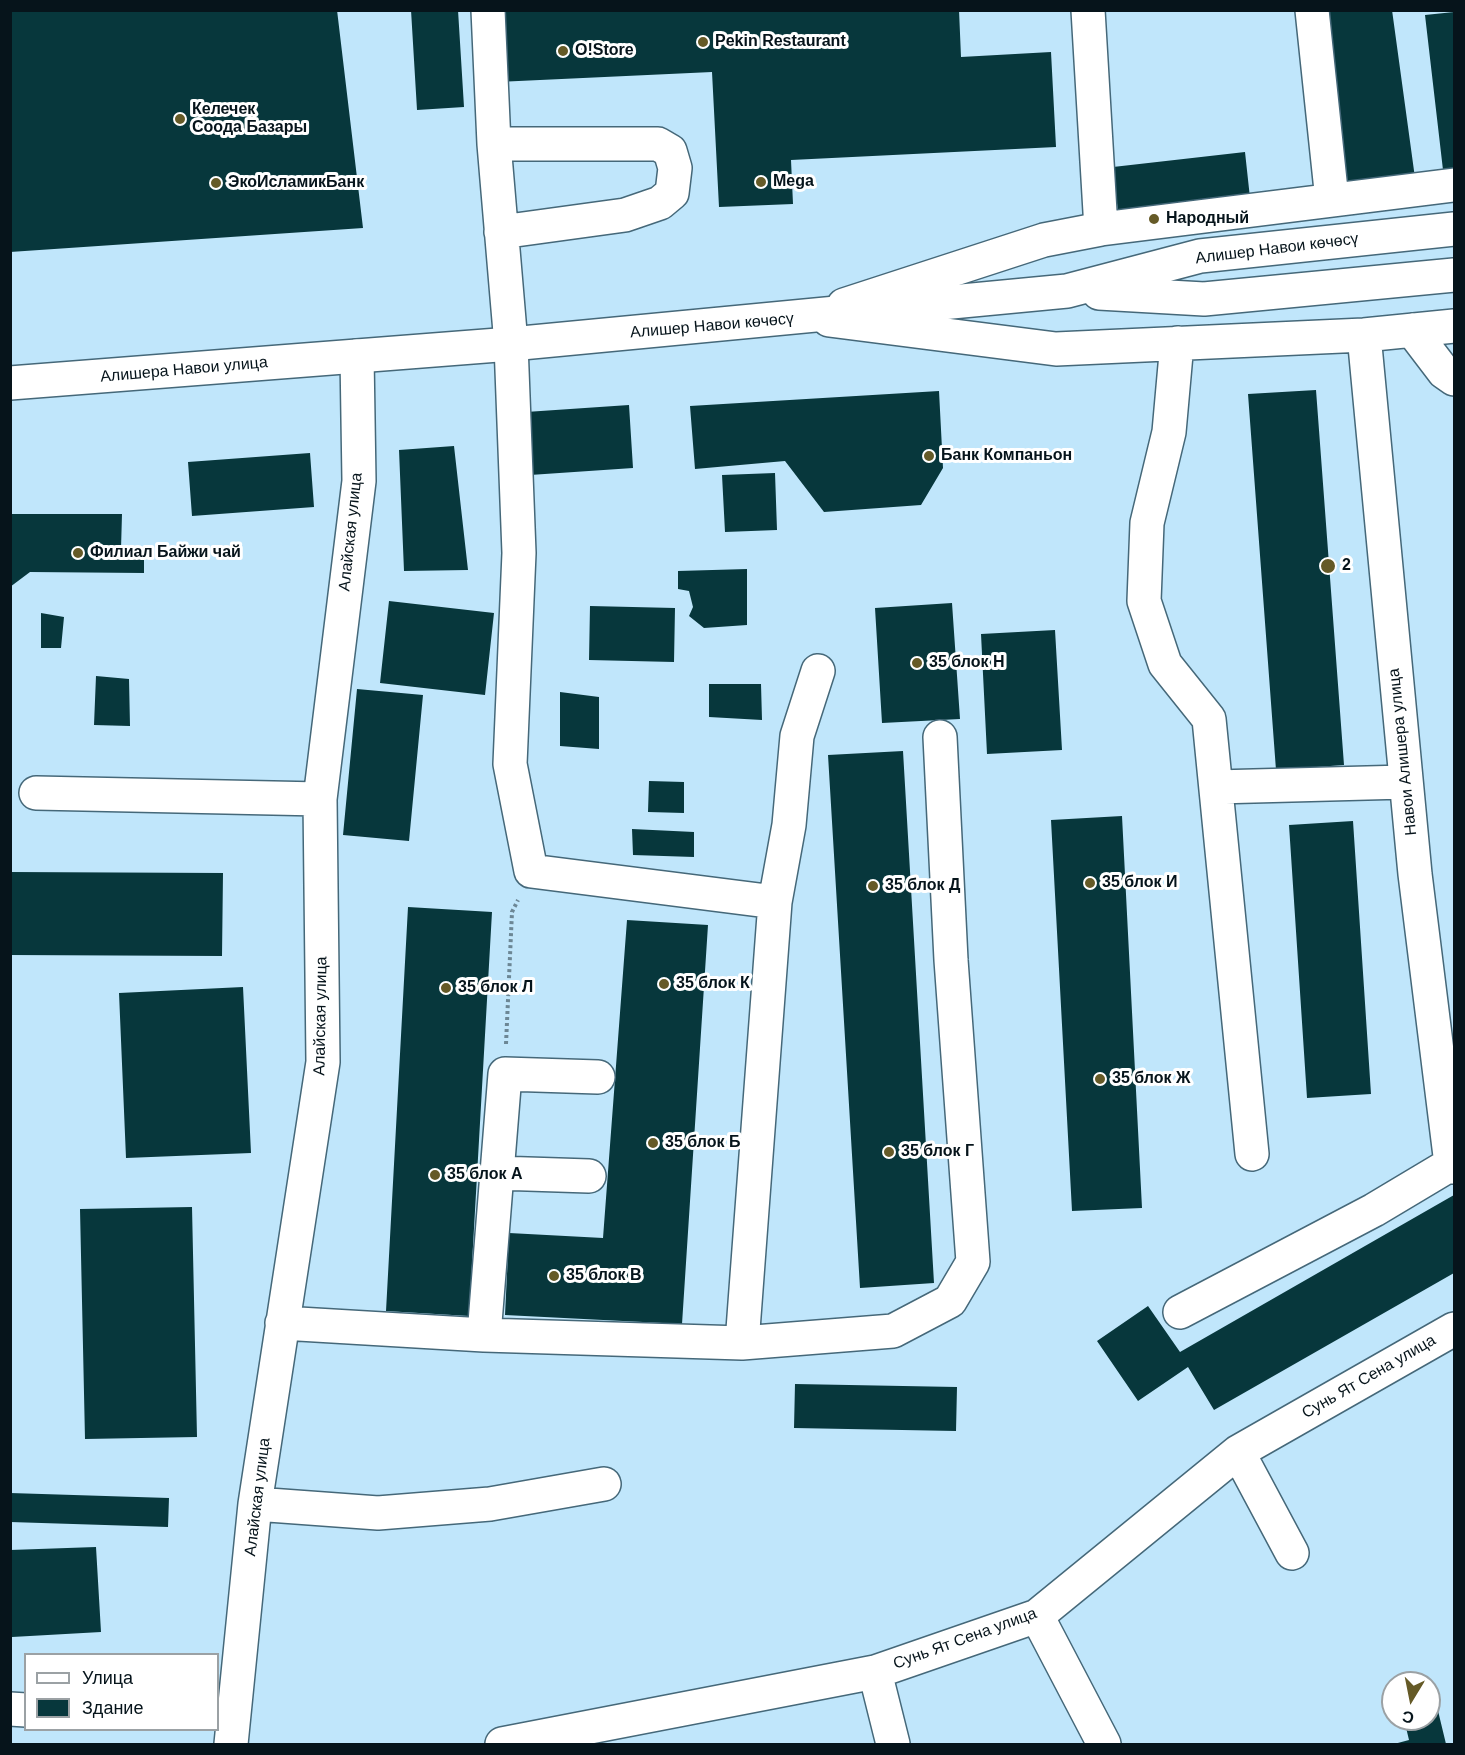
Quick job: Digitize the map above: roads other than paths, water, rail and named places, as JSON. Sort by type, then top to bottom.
[{"type":"street","points":[[488,10],[494,144],[512,344],[519,553],[510,764],[531,871],[775,902]]},
{"type":"street","points":[[1088,10],[1101,229]]},
{"type":"street","points":[[1312,10],[1332,200]]},
{"type":"street","points":[[494,144],[658,144],[670,151],[675,168],[672,193],[660,203],[625,215],[501,232]]},
{"type":"street","points":[[806,318],[1044,240],[1101,229],[1455,185]]},
{"type":"street","name":"Алишер Навои көчөсү","points":[[357,356],[806,318],[1067,291],[1200,256],[1455,229]]},
{"type":"street","name":"Алишер Навои көчөсү","points":[[1067,291],[1204,299],[1455,274]]},
{"type":"street","points":[[806,318],[1056,349],[1364,335],[1455,326]]},
{"type":"street","points":[[1412,330],[1444,372],[1455,379]]},
{"type":"street","name":"Навои Алишера улица","points":[[1364,335],[1405,782],[1453,1166]]},
{"type":"street","points":[[1178,343],[1169,432],[1147,523],[1144,601],[1165,664],[1209,719],[1252,1154]]},
{"type":"street","name":"Алишера Навои улица","points":[[10,383],[357,356]]},
{"type":"street","name":"Алайская улица","points":[[228,1732],[255,1504],[323,1062],[320,799],[359,481],[357,356]]},
{"type":"street","points":[[742,1343],[775,902],[789,825],[797,736],[819,671]]},
{"type":"street","points":[[282,1323],[484,1335],[742,1343],[893,1331],[950,1301],[973,1262],[951,960],[940,737]]},
{"type":"street","points":[[1216,787],[1405,782]]},
{"type":"street","points":[[36,793],[320,799]]},
{"type":"street","points":[[484,1335],[505,1074],[598,1077]]},
{"type":"street","points":[[1180,1312],[1453,1166]]},
{"type":"street","points":[[497,1173],[589,1176]]},
{"type":"street","name":"Сунь Ят Сена улица","points":[[502,1744],[874,1672],[1037,1616],[1238,1452],[1455,1329]]},
{"type":"street","points":[[1238,1452],[1292,1553]]},
{"type":"street","points":[[255,1504],[378,1513],[490,1504],[604,1484]]},
{"type":"street","points":[[1037,1616],[1104,1744]]},
{"type":"street","points":[[874,1672],[893,1744]]},
{"type":"place","name":"Pekin Restaurant","points":[[703,42]]},
{"type":"place","name":"O!Store","points":[[563,51]]},
{"type":"place","name":"Келечек Соода Базары","points":[[180,119]]},
{"type":"place","name":"Mega","points":[[761,182]]},
{"type":"place","name":"ЭкоИсламикБанк","points":[[216,183]]},
{"type":"place","name":"Народный","points":[[1154,219]]},
{"type":"place","name":"Банк Компаньон","points":[[929,456]]},
{"type":"place","name":"Филиал Байжи чай","points":[[78,553]]},
{"type":"place","name":"2","points":[[1328,566]]},
{"type":"place","name":"35 блок Н","points":[[917,663]]},
{"type":"place","name":"35 блок И","points":[[1090,883]]},
{"type":"place","name":"35 блок Д","points":[[873,886]]},
{"type":"place","name":"35 блок К","points":[[664,984]]},
{"type":"place","name":"35 блок Л","points":[[446,988]]},
{"type":"place","name":"35 блок Ж","points":[[1100,1079]]},
{"type":"place","name":"35 блок Б","points":[[653,1143]]},
{"type":"place","name":"35 блок Г","points":[[889,1152]]},
{"type":"place","name":"35 блок А","points":[[435,1175]]},
{"type":"place","name":"35 блок В","points":[[554,1276]]}]
